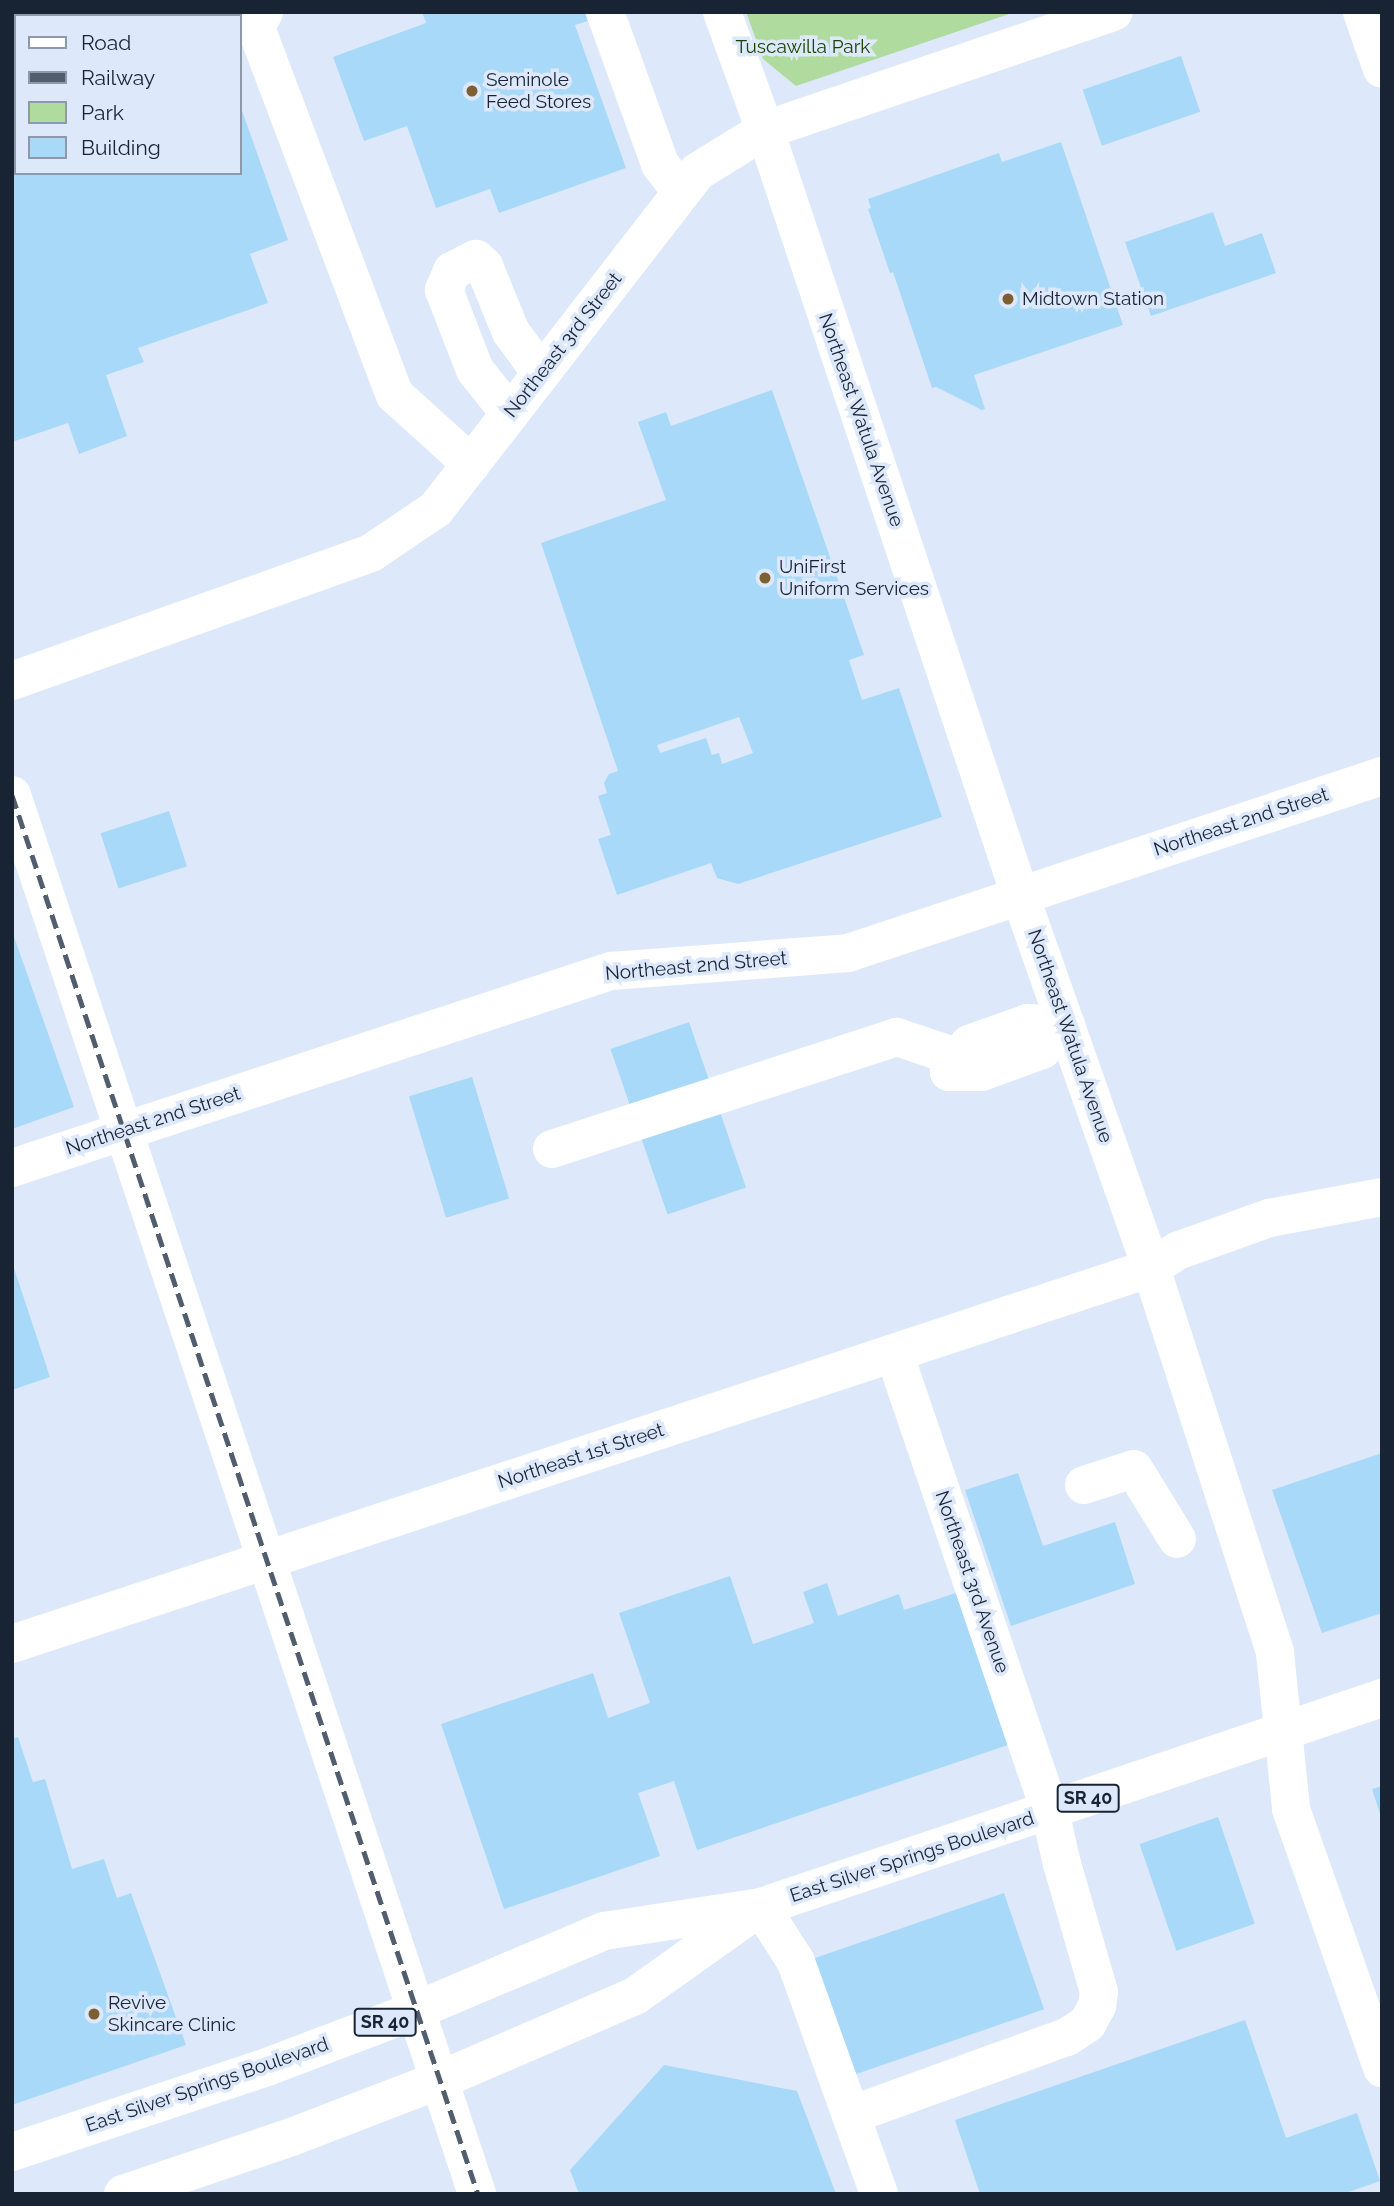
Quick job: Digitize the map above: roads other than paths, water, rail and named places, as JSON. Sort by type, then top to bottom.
[{"type":"street","points":[[264,12],[256,28],[395,396],[471,464]]},
{"type":"street","points":[[605,12],[660,164],[681,192]]},
{"type":"street","name":"Northeast Watula Avenue","points":[[722,12],[765,130],[1020,895],[1151,1268],[1275,1653],[1285,1731],[1290,1809],[1382,2068]]},
{"type":"street","name":"Northeast 3rd Street","points":[[12,681],[371,552],[436,509],[697,172],[765,130],[1114,12]]},
{"type":"street","points":[[1362,12],[1382,69]]},
{"type":"street","points":[[510,414],[475,370],[444,290],[453,271],[476,259],[484,266],[511,332],[541,373]]},
{"type":"street","name":"Northeast 2nd Street","points":[[12,1168],[611,971],[848,953],[1382,776]]},
{"type":"street","points":[[12,795],[477,2194]]},
{"type":"street","points":[[552,1149],[898,1037],[959,1058],[969,1044],[1028,1023],[1066,1026]]},
{"type":"street","name":"Northeast 1st Street","points":[[12,1644],[1151,1268],[1177,1251],[1269,1218],[1382,1197]]},
{"type":"street","name":"Northeast 3rd Avenue","points":[[851,2115],[1067,2037],[1087,2024],[1097,2006],[1099,1992],[1062,1864],[1050,1811],[894,1354]]},
{"type":"street","points":[[1084,1485],[1134,1469],[1177,1539]]},
{"type":"street","name":"East Silver Springs Boulevard","points":[[12,2152],[267,2067],[417,2010],[604,1931],[761,1907],[1382,1698]]},
{"type":"street","points":[[761,1907],[796,1962],[879,2194]]},
{"type":"street","name":"East Silver Springs Boulevard","points":[[123,2194],[295,2136],[440,2080],[635,1996],[761,1907]]},
{"type":"railway","points":[[12,795],[478,2194]]},
{"type":"place","name":"Seminole Feed Stores","points":[[472,91]]},
{"type":"place","name":"Midtown Station","points":[[1008,299]]},
{"type":"place","name":"UniFirst Uniform Services","points":[[765,578]]},
{"type":"place","name":"Revive Skincare Clinic","points":[[94,2014]]},
{"type":"park label","name":"Tuscawilla Park","points":[[803,47]]}]
